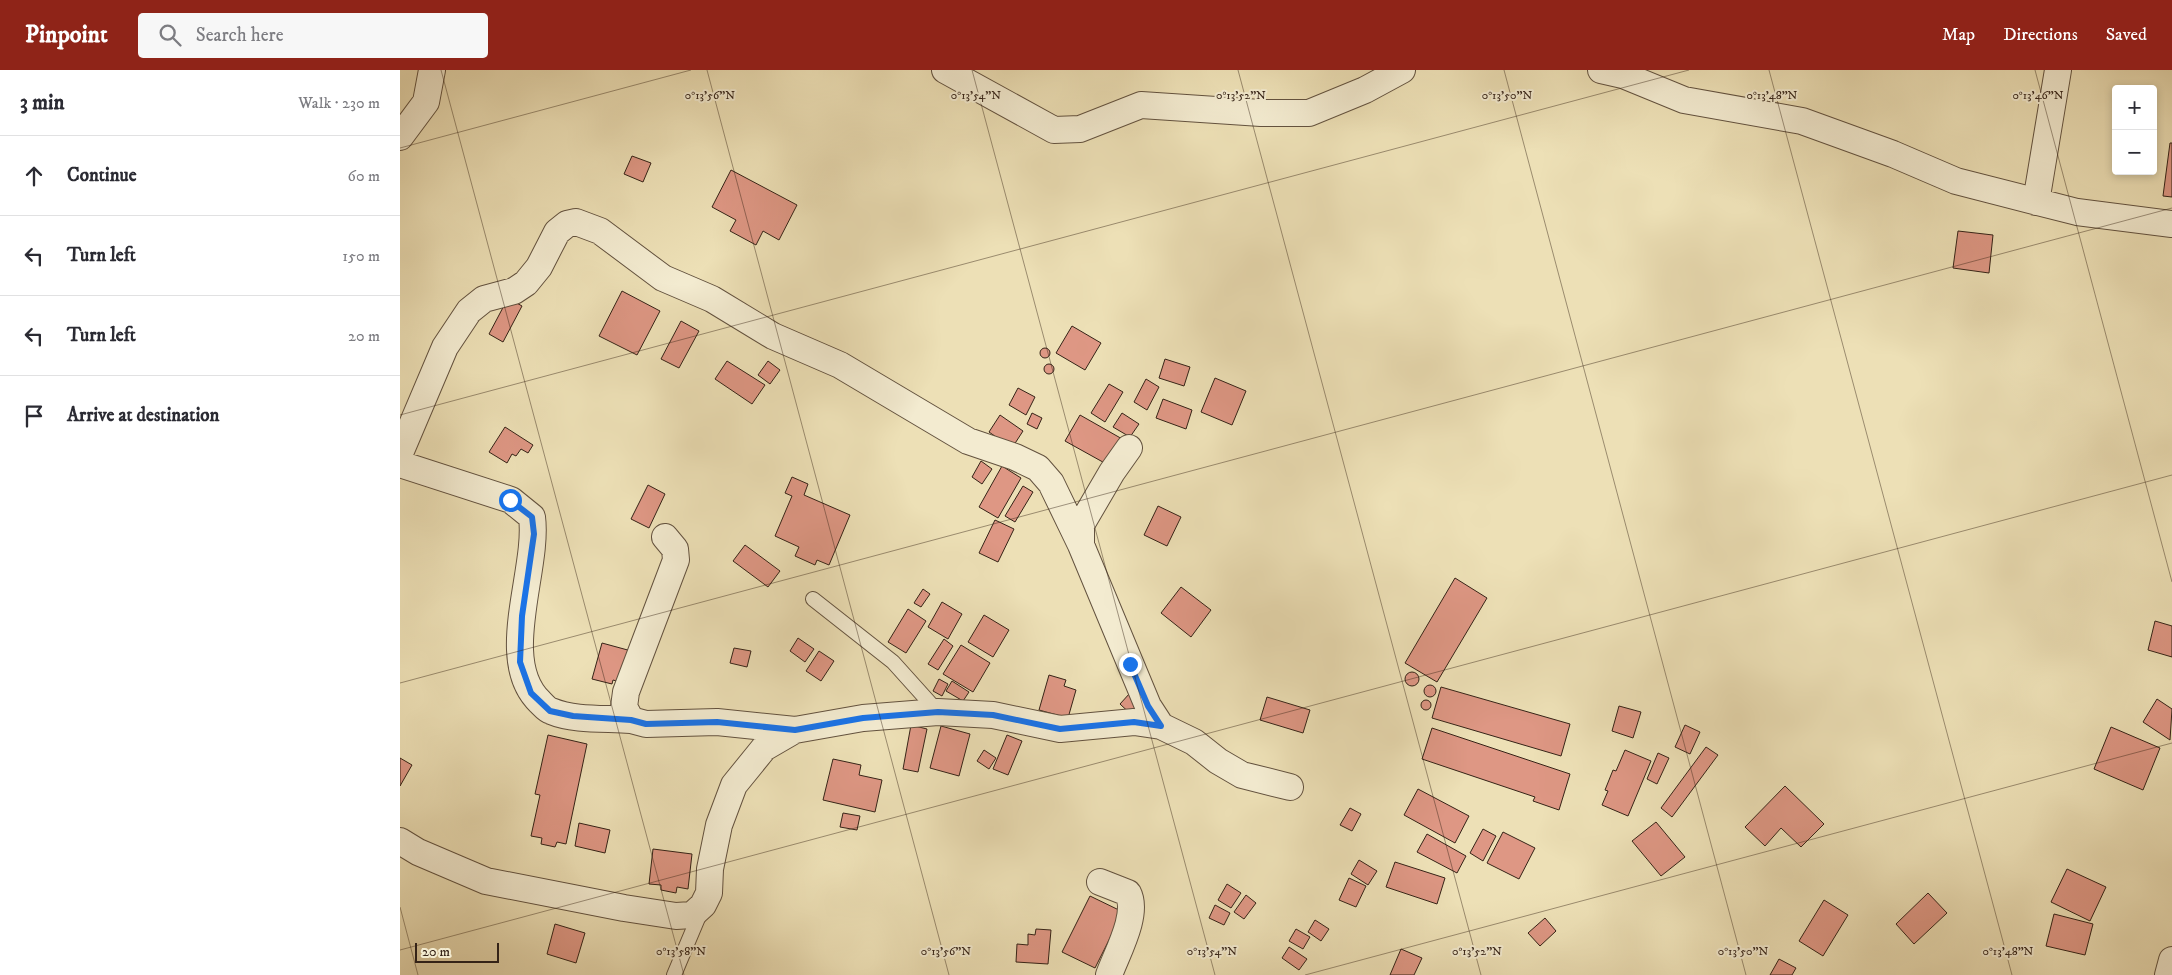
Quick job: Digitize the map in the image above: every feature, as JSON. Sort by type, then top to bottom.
[{"type":"street","points":[[400,137],[426,102],[432,70]]},
{"type":"street","points":[[945,70],[1054,130],[1080,129],[1141,105],[1261,113],[1308,113],[1365,90],[1402,70]]},
{"type":"street","points":[[2036,202],[2058,70]]},
{"type":"street","points":[[1616,72],[1684,100],[1802,121],[1893,154],[1956,181],[2077,212],[2172,224]]},
{"type":"street","points":[[400,453],[445,348],[469,311],[484,299],[514,291],[526,284],[539,268],[557,232],[566,224],[576,222],[600,231],[664,278],[712,298],[773,336],[840,366],[968,441],[1015,457],[1038,468],[1051,483],[1081,545],[1148,706],[1161,726]]},
{"type":"street","points":[[1081,545],[1081,525],[1112,472],[1129,448]]},
{"type":"street","points":[[400,464],[510,500],[532,517],[534,534],[522,616],[520,662],[531,693],[550,711],[573,716],[631,720],[646,724],[717,722],[795,730],[863,718],[938,712],[993,715],[1060,729],[1134,722],[1161,726],[1194,742],[1218,761],[1242,775],[1290,787]]},
{"type":"street","points":[[631,720],[624,707],[626,692],[676,560],[675,549],[665,537]]},
{"type":"street","points":[[400,841],[418,852],[486,881],[676,916],[692,915],[703,905],[709,893],[710,869],[719,825],[734,785],[764,748],[795,730]]},
{"type":"street","points":[[1100,882],[1128,893],[1132,901],[1131,915],[1109,975]]},
{"type":"street","points":[[2168,975],[2172,960]]},
{"type":"lane","points":[[814,599],[893,662],[938,712]]},
{"type":"lane","points":[[674,975],[703,905]]},
{"type":"building","points":[[2170,143],[2172,143],[2172,197],[2163,196]]},
{"type":"building","points":[[632,156],[651,163],[643,182],[624,174]]},
{"type":"building","points":[[731,170],[797,205],[779,240],[763,231],[756,245],[730,231],[736,220],[712,207]]},
{"type":"building","points":[[1958,231],[1993,235],[1989,273],[1953,268]]},
{"type":"building","points":[[622,291],[660,311],[637,355],[599,336]]},
{"type":"building","points":[[508,298],[522,306],[503,342],[489,334]]},
{"type":"building","points":[[681,321],[699,331],[679,368],[661,359]]},
{"type":"building","points":[[1072,326],[1101,343],[1085,370],[1056,353]]},
{"type":"building","points":[[1043,348],[1047,348],[1050,353],[1049,357],[1043,358],[1040,355],[1040,351]]},
{"type":"building","points":[[1165,359],[1190,367],[1184,386],[1159,378]]},
{"type":"building","points":[[727,361],[765,385],[752,404],[715,379]]},
{"type":"building","points":[[768,361],[780,370],[770,384],[758,375]]},
{"type":"building","points":[[1049,364],[1054,369],[1049,374],[1044,369]]},
{"type":"building","points":[[1215,378],[1246,391],[1232,425],[1201,412]]},
{"type":"building","points":[[1146,379],[1159,387],[1147,410],[1134,402]]},
{"type":"building","points":[[1109,384],[1123,392],[1105,422],[1091,413]]},
{"type":"building","points":[[1018,388],[1035,397],[1026,415],[1009,405]]},
{"type":"building","points":[[1163,399],[1192,410],[1186,429],[1156,418]]},
{"type":"building","points":[[1032,413],[1042,418],[1037,429],[1027,424]]},
{"type":"building","points":[[1122,413],[1139,424],[1130,437],[1113,427]]},
{"type":"building","points":[[1000,415],[1023,431],[1012,448],[989,432]]},
{"type":"building","points":[[1080,415],[1124,440],[1110,466],[1065,441]]},
{"type":"building","points":[[505,427],[533,445],[528,453],[521,449],[516,456],[512,454],[507,463],[489,452]]},
{"type":"building","points":[[981,461],[992,469],[982,484],[972,477]]},
{"type":"building","points":[[1002,466],[1021,478],[998,518],[979,507]]},
{"type":"building","points":[[792,477],[808,484],[804,495],[850,515],[829,565],[817,560],[815,565],[795,556],[799,547],[775,536],[792,496],[785,493]]},
{"type":"building","points":[[648,485],[665,494],[649,528],[631,519]]},
{"type":"building","points":[[1023,486],[1033,492],[1015,522],[1005,516]]},
{"type":"building","points":[[1158,506],[1181,517],[1167,546],[1144,535]]},
{"type":"building","points":[[995,520],[1014,529],[998,562],[979,553]]},
{"type":"building","points":[[745,545],[780,571],[768,587],[733,561]]},
{"type":"building","points":[[1455,578],[1487,598],[1437,682],[1405,663]]},
{"type":"building","points":[[1181,587],[1211,610],[1191,637],[1161,613]]},
{"type":"building","points":[[923,589],[930,594],[921,607],[914,603]]},
{"type":"building","points":[[942,602],[962,614],[948,639],[928,627]]},
{"type":"building","points":[[908,609],[926,621],[906,653],[888,642]]},
{"type":"building","points":[[984,615],[1009,630],[993,657],[968,642]]},
{"type":"building","points":[[2155,621],[2172,626],[2172,657],[2148,650]]},
{"type":"building","points":[[798,638],[814,649],[805,662],[790,651]]},
{"type":"building","points":[[944,639],[953,646],[938,670],[928,664]]},
{"type":"building","points":[[602,643],[635,652],[627,684],[613,680],[612,684],[592,679]]},
{"type":"building","points":[[961,645],[990,663],[973,692],[943,674]]},
{"type":"building","points":[[734,648],[751,651],[747,667],[730,663]]},
{"type":"building","points":[[819,651],[834,661],[821,681],[806,671]]},
{"type":"building","points":[[1412,672],[1417,674],[1419,679],[1417,684],[1412,686],[1407,684],[1405,679],[1407,674]]},
{"type":"building","points":[[1049,675],[1066,680],[1064,686],[1076,690],[1068,718],[1039,710]]},
{"type":"building","points":[[939,679],[948,684],[942,696],[933,691]]},
{"type":"building","points":[[952,681],[969,692],[963,701],[946,691]]},
{"type":"building","points":[[1428,685],[1432,685],[1436,691],[1432,697],[1428,697],[1424,693],[1424,689]]},
{"type":"building","points":[[1441,687],[1570,724],[1561,756],[1432,718]]},
{"type":"building","points":[[1130,693],[1145,708],[1135,718],[1120,704]]},
{"type":"building","points":[[1267,697],[1310,710],[1303,733],[1260,720]]},
{"type":"building","points":[[2157,699],[2172,709],[2170,740],[2143,722]]},
{"type":"building","points":[[1426,700],[1431,705],[1426,710],[1421,705]]},
{"type":"building","points":[[1619,706],[1641,712],[1633,738],[1612,731]]},
{"type":"building","points":[[911,725],[927,729],[918,772],[903,769]]},
{"type":"building","points":[[1685,725],[1700,732],[1690,754],[1675,747]]},
{"type":"building","points":[[941,726],[970,734],[959,776],[930,768]]},
{"type":"building","points":[[2111,727],[2160,748],[2143,790],[2094,769]]},
{"type":"building","points":[[1432,728],[1570,774],[1559,810],[1533,801],[1535,797],[1422,759]]},
{"type":"building","points":[[548,735],[587,744],[566,844],[557,842],[555,847],[541,844],[542,838],[531,836],[540,795],[535,794]]},
{"type":"building","points":[[1007,735],[1022,741],[1008,775],[993,769]]},
{"type":"building","points":[[1706,747],[1718,755],[1672,817],[1661,808]]},
{"type":"building","points":[[984,750],[996,758],[989,769],[977,761]]},
{"type":"building","points":[[1625,750],[1651,761],[1628,816],[1602,805],[1608,791],[1605,790],[1613,770],[1616,771]]},
{"type":"building","points":[[1658,753],[1669,758],[1657,784],[1647,779]]},
{"type":"building","points":[[400,758],[412,765],[400,786]]},
{"type":"building","points":[[833,759],[861,765],[859,775],[882,780],[875,812],[823,800]]},
{"type":"building","points":[[1785,786],[1824,824],[1801,847],[1781,828],[1765,846],[1745,827]]},
{"type":"building","points":[[1418,789],[1469,816],[1455,843],[1404,815]]},
{"type":"building","points":[[1350,808],[1361,814],[1352,831],[1340,825]]},
{"type":"building","points":[[843,813],[860,816],[857,830],[840,827]]},
{"type":"building","points":[[1656,822],[1685,857],[1661,876],[1632,841]]},
{"type":"building","points":[[579,823],[610,830],[605,853],[575,846]]},
{"type":"building","points":[[1483,829],[1496,836],[1483,861],[1470,853]]},
{"type":"building","points":[[1503,832],[1535,848],[1519,879],[1487,863]]},
{"type":"building","points":[[1427,834],[1466,856],[1457,873],[1417,852]]},
{"type":"building","points":[[653,849],[692,854],[688,889],[677,887],[676,893],[661,890],[661,885],[649,884]]},
{"type":"building","points":[[1359,860],[1377,871],[1368,885],[1351,874]]},
{"type":"building","points":[[1395,862],[1445,878],[1437,904],[1386,887]]},
{"type":"building","points":[[2067,869],[2106,887],[2090,921],[2051,902]]},
{"type":"building","points":[[1349,878],[1366,886],[1356,907],[1339,900]]},
{"type":"building","points":[[1227,884],[1241,893],[1231,908],[1218,900]]},
{"type":"building","points":[[1928,893],[1947,913],[1914,944],[1896,924]]},
{"type":"building","points":[[1246,895],[1256,903],[1244,919],[1234,912]]},
{"type":"building","points":[[1090,896],[1123,912],[1095,968],[1062,952]]},
{"type":"building","points":[[1824,900],[1848,915],[1823,956],[1799,941]]},
{"type":"building","points":[[1215,905],[1230,913],[1224,925],[1209,918]]},
{"type":"building","points":[[2054,914],[2093,924],[2085,955],[2046,946]]},
{"type":"building","points":[[1545,918],[1556,931],[1540,946],[1528,933]]},
{"type":"building","points":[[1315,920],[1329,929],[1321,941],[1308,932]]},
{"type":"building","points":[[555,924],[585,933],[576,963],[547,954]]},
{"type":"building","points":[[1036,929],[1051,930],[1048,964],[1016,962],[1017,944],[1028,945],[1028,934],[1035,935]]},
{"type":"building","points":[[1296,929],[1310,937],[1303,949],[1289,941]]},
{"type":"building","points":[[1289,947],[1307,959],[1299,970],[1282,958]]},
{"type":"building","points":[[1401,949],[1422,958],[1414,975],[1390,975]]},
{"type":"building","points":[[1779,959],[1796,968],[1792,975],[1770,975]]},
{"type":"route","points":[[510,500],[532,517],[534,534],[522,616],[520,662],[531,693],[550,711],[573,716],[631,720],[646,724],[717,722],[795,730],[863,718],[938,712],[993,715],[1026,720],[1060,729],[1134,722],[1161,726],[1148,706],[1130,664]]}]
